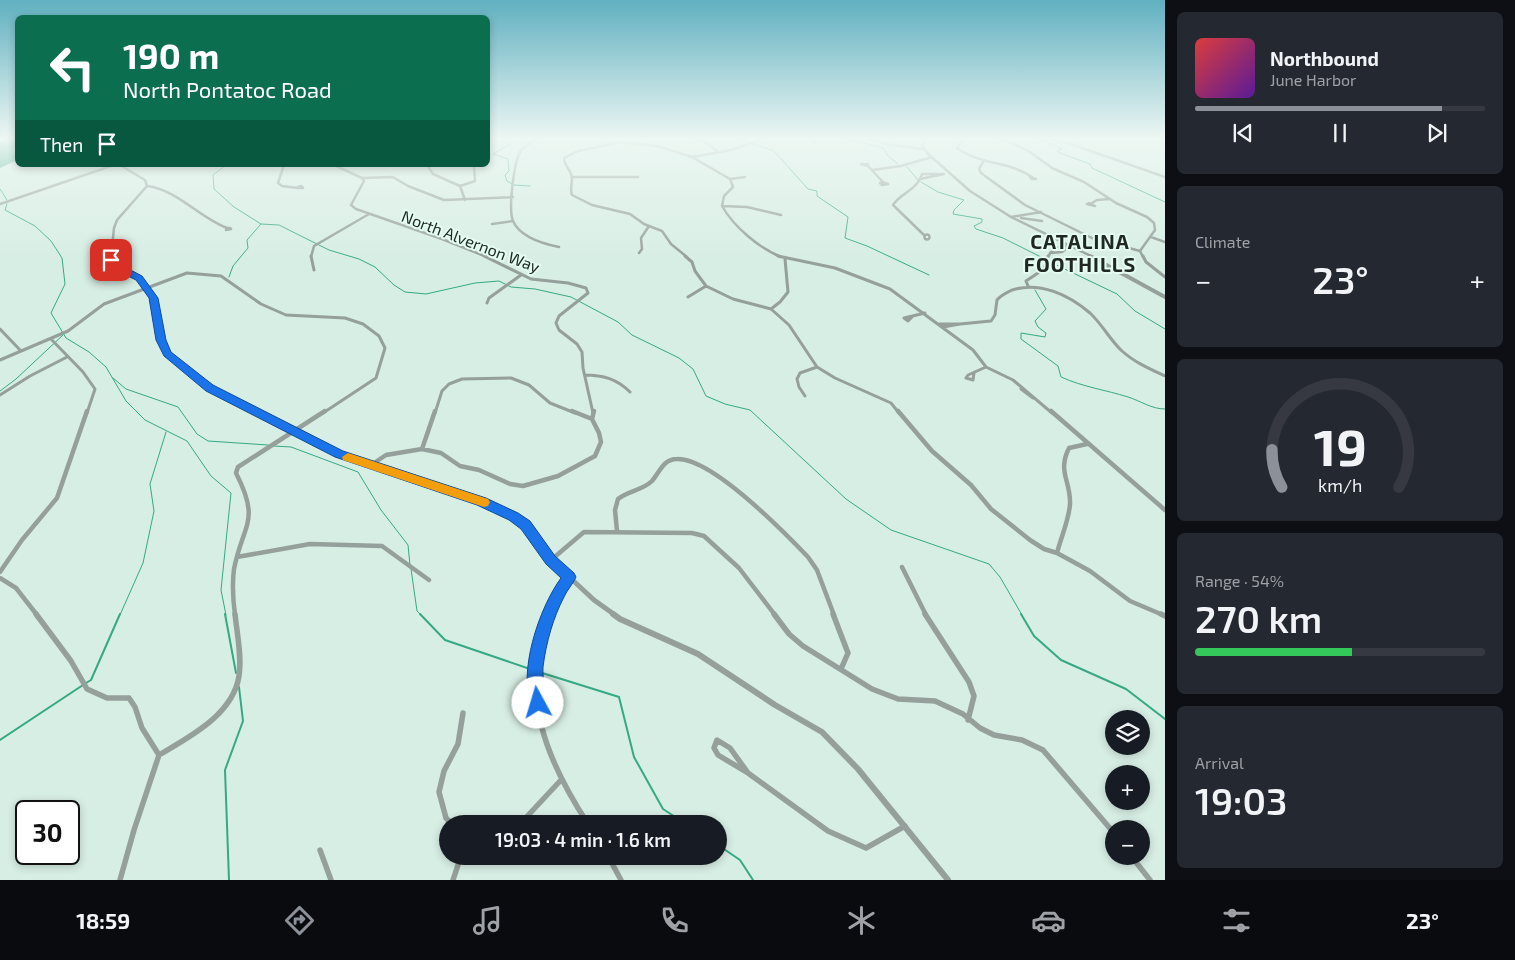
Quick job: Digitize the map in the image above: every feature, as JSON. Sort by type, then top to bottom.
[{"type":"street","points":[[0,204],[73,179]]},
{"type":"street","points":[[143,179],[147,186]]},
{"type":"street","points":[[279,179],[278,183],[282,186],[298,188]]},
{"type":"street","name":"North Alvernon Way","points":[[362,179],[364,183],[352,205],[369,214],[442,239],[502,264],[521,275],[540,281],[568,283],[586,288]]},
{"type":"street","points":[[396,179],[444,200],[512,197]]},
{"type":"street","points":[[444,179],[460,186],[476,181],[476,179]]},
{"type":"street","points":[[515,179],[512,197],[512,221],[524,233],[550,246],[559,247]]},
{"type":"street","points":[[572,179],[570,190],[576,198],[592,205],[630,214],[649,226],[662,231],[670,244],[692,262],[694,271],[706,286],[733,299],[771,309],[789,325],[817,367],[835,378],[891,403],[932,450],[970,484],[991,509],[1030,540],[1044,549],[1057,553],[1090,571],[1130,600],[1165,616]]},
{"type":"street","points":[[730,179],[733,187],[724,196],[722,206],[728,216],[763,248],[785,258],[835,268],[890,289],[973,350],[986,366],[1018,385],[1024,393],[1038,400],[1165,510]]},
{"type":"street","points":[[920,179],[914,188],[900,196],[893,204],[901,217],[917,227],[924,235]]},
{"type":"street","points":[[957,179],[983,200],[1012,218],[1064,247],[1116,269],[1165,297]]},
{"type":"street","points":[[989,179],[1025,205],[1092,238],[1140,251],[1146,262],[1165,277]]},
{"type":"street","points":[[1078,179],[1109,199],[1147,217],[1154,223],[1155,230],[1151,237],[1143,243],[1140,251]]},
{"type":"street","points":[[147,186],[160,187],[212,221],[227,228]]},
{"type":"street","points":[[147,186],[117,220],[110,255],[114,265],[139,278],[153,298],[163,347],[171,359],[209,388],[272,418],[293,432],[339,454],[444,488],[505,512],[525,525],[550,560],[594,600],[620,619],[698,654],[775,705],[822,732],[853,764],[948,880]]},
{"type":"street","points":[[460,186],[465,200]]},
{"type":"street","points":[[1092,204],[1097,200],[1109,199]]},
{"type":"street","points":[[722,206],[747,207],[782,214]]},
{"type":"street","points":[[1012,218],[1041,212]]},
{"type":"street","points":[[314,270],[310,257],[314,246],[369,214]]},
{"type":"street","points":[[1012,218],[1023,217],[1036,222],[1052,218]]},
{"type":"street","points":[[492,224],[512,221]]},
{"type":"street","points":[[639,253],[642,249],[641,238],[649,226]]},
{"type":"street","points":[[1151,237],[1165,242]]},
{"type":"street","points":[[1050,253],[1062,252],[1064,247]]},
{"type":"street","points":[[1028,286],[1026,281],[1044,269],[1047,256],[1064,247]]},
{"type":"street","points":[[1050,253],[1064,247]]},
{"type":"street","points":[[771,309],[783,302],[789,289],[783,268],[785,258]]},
{"type":"street","points":[[0,360],[76,325],[104,304],[187,273],[221,276],[261,304],[281,314],[300,317],[345,318],[363,324],[379,336],[385,348],[376,378],[238,467],[236,473],[249,502],[250,514],[237,557],[233,586],[240,666],[238,681],[218,715],[202,729],[159,755],[134,830],[120,880]]},
{"type":"street","points":[[487,303],[489,298],[521,275]]},
{"type":"street","points":[[688,297],[706,286]]},
{"type":"street","points":[[943,327],[991,321],[994,315],[996,299],[1005,293],[1028,286],[1054,292],[1074,302],[1093,316],[1130,358],[1146,368],[1165,376]]},
{"type":"street","points":[[370,465],[386,455],[422,450],[441,453],[460,466],[480,470],[510,484],[524,486],[558,476],[595,456],[599,451],[601,440],[592,419],[594,410],[585,375],[582,352],[577,344],[559,330],[556,323],[560,316],[584,298],[588,293],[586,288]]},
{"type":"street","points":[[912,317],[925,313]]},
{"type":"street","points":[[939,324],[960,324]]},
{"type":"street","points":[[0,329],[21,351]]},
{"type":"street","points":[[0,572],[22,540],[57,498],[96,389],[83,372],[50,338]]},
{"type":"street","points":[[0,395],[36,372],[67,357]]},
{"type":"street","points":[[974,373],[986,366]]},
{"type":"street","points":[[805,396],[798,387],[797,379],[800,373],[817,367]]},
{"type":"street","points":[[585,375],[611,378],[622,384],[630,392]]},
{"type":"street","points":[[422,450],[442,391],[448,384],[462,379],[511,378],[528,385],[550,403],[592,419]]},
{"type":"street","points":[[1057,553],[1070,504],[1063,478],[1062,458],[1069,448],[1087,444]]},
{"type":"street","points":[[617,531],[615,504],[619,498],[627,492],[649,483],[658,469],[666,462],[677,459],[687,461],[725,482],[746,496],[814,564],[848,653],[841,669]]},
{"type":"street","points":[[550,560],[584,532],[674,532],[704,536],[739,568],[789,634],[802,646],[872,689],[898,699],[935,701],[963,714],[968,720],[994,735],[1022,740],[1043,750],[1105,822]]},
{"type":"street","points":[[237,557],[310,544],[382,546],[430,580]]},
{"type":"street","points":[[902,567],[926,616],[969,682],[974,696],[968,720]]},
{"type":"street","points":[[569,577],[558,593],[541,638],[535,687],[540,720],[548,748],[561,780],[582,815]]},
{"type":"street","points":[[0,578],[13,586],[22,595],[71,661],[87,689],[107,698],[129,698],[134,703],[138,721],[159,755]]},
{"type":"street","points":[[445,815],[439,792],[444,771],[458,744],[463,713]]},
{"type":"street","points":[[748,773],[728,745],[722,740],[717,740],[714,744],[714,751],[718,755],[748,773],[828,832],[866,848],[904,826]]},
{"type":"street","points":[[528,815],[561,780]]},
{"type":"street","points":[[320,850],[331,880]]},
{"type":"street","points":[[453,880],[458,865]]},
{"type":"street","points":[[613,865],[621,880]]},
{"type":"street","points":[[1139,865],[1150,880]]},
{"type":"waterway","points":[[213,179],[214,189],[234,207],[261,224]]},
{"type":"waterway","points":[[506,179],[514,185],[530,186]]},
{"type":"waterway","points":[[799,179],[808,189],[817,191],[817,196],[848,217],[845,238],[867,246],[929,275]]},
{"type":"waterway","points":[[1116,179],[1165,202]]},
{"type":"waterway","points":[[921,182],[938,192],[964,200],[954,210],[953,214],[982,219],[982,222],[974,226],[976,229],[1003,238],[1043,258]]},
{"type":"waterway","points":[[0,189],[7,200]]},
{"type":"waterway","points":[[7,204],[5,210],[35,226],[51,241],[62,258],[65,284],[51,313],[66,338],[89,352],[106,367],[126,401],[145,420],[187,441],[211,476],[231,493],[221,590],[226,615]]},
{"type":"waterway","points":[[229,277],[233,266],[248,248],[247,240],[261,224]]},
{"type":"waterway","points":[[261,224],[279,225],[329,250],[359,259],[375,267],[394,285],[405,292],[426,294],[475,283],[499,281],[511,287],[535,289],[571,297],[618,322],[632,335],[679,358],[693,369],[706,396],[725,404],[750,410],[846,499],[891,530],[989,564],[1000,577],[1022,615]]},
{"type":"waterway","points":[[1048,261],[1117,294],[1135,311],[1165,329]]},
{"type":"waterway","points":[[1035,290],[1046,309],[1035,321],[1038,327],[1046,333],[1045,337],[1021,333],[1021,339],[1058,366],[1061,377],[1128,397],[1155,408],[1165,409]]},
{"type":"waterway","points":[[0,391],[16,379],[63,335]]},
{"type":"waterway","points":[[113,378],[126,389],[178,407],[197,434],[208,441],[268,445]]},
{"type":"waterway","points":[[120,615],[143,563],[154,511],[150,484],[166,432]]},
{"type":"waterway","points":[[274,446],[291,447],[358,472],[381,510],[408,545],[410,565]]},
{"type":"waterway","points":[[411,569],[417,611],[420,614]]},
{"type":"waterway","points":[[86,683],[91,680],[120,614]]},
{"type":"waterway","points":[[225,614],[236,673]]},
{"type":"waterway","points":[[420,614],[445,640],[533,670]]},
{"type":"waterway","points":[[1021,614],[1034,636],[1061,660],[1126,689],[1165,719]]},
{"type":"waterway","points":[[539,672],[619,697],[634,757],[663,809],[672,815]]},
{"type":"waterway","points":[[0,740],[83,685]]},
{"type":"waterway","points":[[229,880],[225,770],[243,721],[239,687]]},
{"type":"waterway","points":[[727,851],[740,860],[753,880]]},
{"type":"slow traffic","points":[[348,457],[484,502]]},
{"type":"district","name":"CATALINA FOOTHILLS","points":[[1080,252]]},
{"type":"route","points":[[111,260],[114,265],[139,278],[153,298],[161,340],[167,354],[209,388],[272,418],[293,432],[339,454],[482,501],[513,516],[525,525],[550,560],[569,577],[558,593],[550,611],[537,654],[535,687],[538,703]]}]
